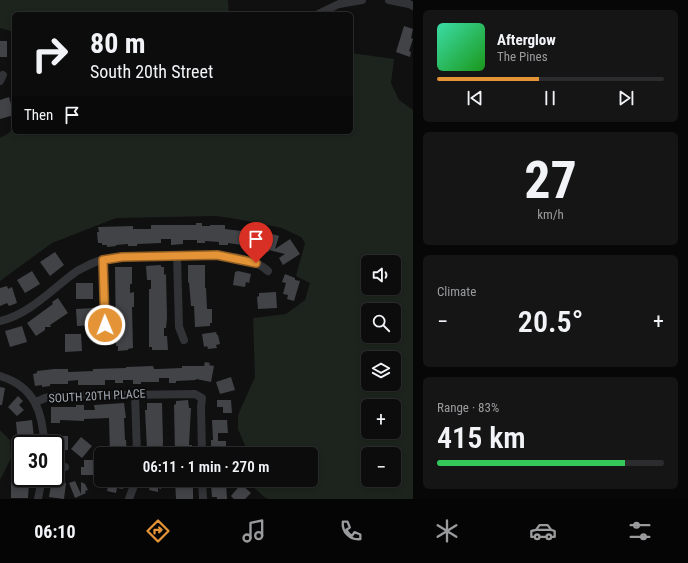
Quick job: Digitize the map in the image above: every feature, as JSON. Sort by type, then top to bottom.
[{"type":"street","points":[[322,12],[339,4],[362,0]]},
{"type":"street","points":[[389,0],[413,6]]},
{"type":"street","points":[[0,321],[12,318],[24,311],[77,271],[103,260],[122,257],[217,255],[256,263],[268,271]]},
{"type":"street","points":[[177,256],[179,327],[184,340]]},
{"type":"street","points":[[100,341],[105,325],[103,260]]},
{"type":"street","name":"SOUTH 20TH PLACE","points":[[0,376],[21,386],[36,402],[51,397],[135,394],[195,394],[202,398],[202,447]]},
{"type":"street","points":[[135,394],[137,447]]},
{"type":"street","points":[[36,402],[43,421],[44,435]]},
{"type":"street","points":[[38,499],[40,487]]},
{"type":"street","points":[[129,499],[133,487]]},
{"type":"street","points":[[202,487],[203,499]]},
{"type":"shaded area","points":[[0,0],[228,0],[229,12],[12,12],[12,31],[0,28]]},
{"type":"shaded area","points":[[353,53],[394,59],[391,83],[399,100],[413,110],[413,499],[268,499],[253,487],[318,487],[318,447],[246,447],[238,429],[238,415],[255,377],[253,318],[286,314],[305,300],[310,283],[296,276],[305,243],[301,237],[282,228],[216,216],[116,218],[52,243],[0,281],[0,138],[9,133],[12,129],[12,134],[353,134]]},
{"type":"shaded area","points":[[0,430],[10,440],[11,458],[0,480]]},
{"type":"building","points":[[404,26],[413,29],[411,38],[413,39],[409,51],[411,52],[410,57],[396,52]]},
{"type":"building","points":[[0,41],[7,41],[7,57],[0,57]]},
{"type":"building","points":[[9,97],[12,108],[12,116],[0,119],[0,100]]},
{"type":"building","points":[[196,223],[202,223],[202,226],[225,225],[225,229],[258,233],[259,230],[279,236],[275,249],[290,239],[300,254],[283,265],[279,258],[285,254],[269,250],[269,252],[263,250],[262,252],[241,248],[242,245],[228,243],[228,245],[219,245],[219,242],[205,241],[205,243],[197,243],[197,240],[183,240],[183,244],[171,245],[171,239],[161,239],[161,243],[137,244],[137,246],[128,246],[128,244],[107,247],[107,245],[98,243],[98,227],[133,226],[133,229],[151,229],[151,225],[196,225]]},
{"type":"building","points":[[55,252],[64,265],[50,276],[40,262]]},
{"type":"building","points":[[161,265],[161,267],[164,267],[164,275],[166,274],[167,318],[166,328],[164,328],[164,336],[167,336],[168,350],[152,350],[152,347],[149,347],[149,289],[151,289],[151,280],[147,280],[146,266]]},
{"type":"building","points":[[188,265],[205,265],[207,309],[212,309],[212,323],[210,323],[210,326],[195,327],[194,306],[191,306],[189,282],[188,283]]},
{"type":"building","points":[[115,267],[132,267],[132,284],[130,284],[130,293],[134,292],[134,307],[132,307],[133,348],[118,351],[118,346],[116,346]]},
{"type":"building","points":[[32,271],[40,284],[25,293],[17,280]]},
{"type":"building","points":[[238,271],[251,274],[249,283],[246,282],[245,287],[233,285],[235,272]]},
{"type":"building","points":[[285,274],[295,278],[295,280],[300,281],[294,301],[287,299],[288,295],[283,294],[286,283],[282,282]]},
{"type":"building","points":[[76,283],[93,283],[93,299],[76,299]]},
{"type":"building","points":[[7,286],[8,289],[12,287],[17,303],[9,306],[7,303],[0,306],[0,288]]},
{"type":"building","points":[[276,292],[277,308],[258,309],[257,297],[259,296],[259,293]]},
{"type":"building","points":[[58,298],[68,313],[50,325],[51,327],[45,327],[45,330],[36,336],[27,323],[53,304],[52,302]]},
{"type":"building","points":[[93,308],[93,325],[77,326],[76,309]]},
{"type":"building","points":[[22,326],[27,342],[10,347],[5,331]]},
{"type":"building","points":[[216,332],[220,344],[216,345],[217,348],[208,349],[207,346],[204,347],[202,334]]},
{"type":"building","points":[[65,334],[81,334],[82,351],[65,352]]},
{"type":"building","points":[[205,362],[214,366],[211,382],[196,379],[169,383],[169,378],[159,378],[159,382],[141,382],[141,384],[133,384],[133,380],[123,380],[123,383],[115,383],[115,380],[105,380],[105,385],[78,385],[78,380],[68,381],[68,384],[50,384],[50,386],[42,387],[42,385],[35,386],[33,374],[37,373],[37,371],[54,369],[68,369],[68,372],[93,371],[93,369],[153,366],[154,369],[182,368],[182,366],[204,366]]},
{"type":"building","points":[[231,377],[235,390],[220,394],[216,382]]},
{"type":"building","points":[[0,387],[5,388],[2,405],[0,405]]},
{"type":"building","points":[[18,396],[23,401],[19,405],[24,410],[17,416],[8,407]]},
{"type":"building","points":[[188,400],[189,408],[191,408],[189,445],[192,445],[192,447],[175,447],[174,405],[176,404],[176,401]]},
{"type":"building","points":[[217,400],[231,400],[232,413],[223,413],[223,407],[217,407]]},
{"type":"building","points":[[124,403],[126,447],[110,447],[109,418],[84,419],[84,421],[60,420],[60,423],[51,423],[51,407],[76,407],[76,405],[84,405],[84,410],[95,410],[94,405]]},
{"type":"building","points":[[147,403],[162,403],[162,447],[147,447],[145,410],[147,410]]},
{"type":"building","points":[[32,420],[34,435],[17,435],[16,422]]},
{"type":"building","points":[[212,420],[227,420],[228,433],[218,433],[218,441],[226,441],[226,447],[211,447],[211,440],[213,440]]},
{"type":"building","points":[[64,436],[68,436],[68,450],[64,450]]},
{"type":"building","points":[[81,437],[92,446],[82,458],[71,449]]},
{"type":"building","points":[[84,460],[94,460],[94,475],[81,475],[81,467],[84,467]]},
{"type":"building","points":[[75,481],[81,494],[81,482],[85,484],[88,490],[85,491],[86,493],[75,498],[69,483]]},
{"type":"building","points":[[11,482],[12,487],[29,487],[28,498],[11,498]]},
{"type":"building","points":[[64,483],[66,483],[64,499],[49,497],[51,487],[64,487]]},
{"type":"building","points":[[108,487],[124,487],[123,489],[117,488],[116,493],[107,491]]},
{"type":"building","points":[[150,487],[161,487],[161,489],[158,488],[158,492],[149,490]]},
{"type":"building","points":[[175,487],[193,487],[193,499],[176,499]]},
{"type":"building","points":[[211,487],[226,487],[227,499],[217,499],[217,497],[212,497]]},
{"type":"building","points":[[238,487],[244,487],[251,493],[245,499],[234,499],[231,496]]},
{"type":"route","points":[[105,325],[103,260],[122,257],[217,255],[256,263]]}]
